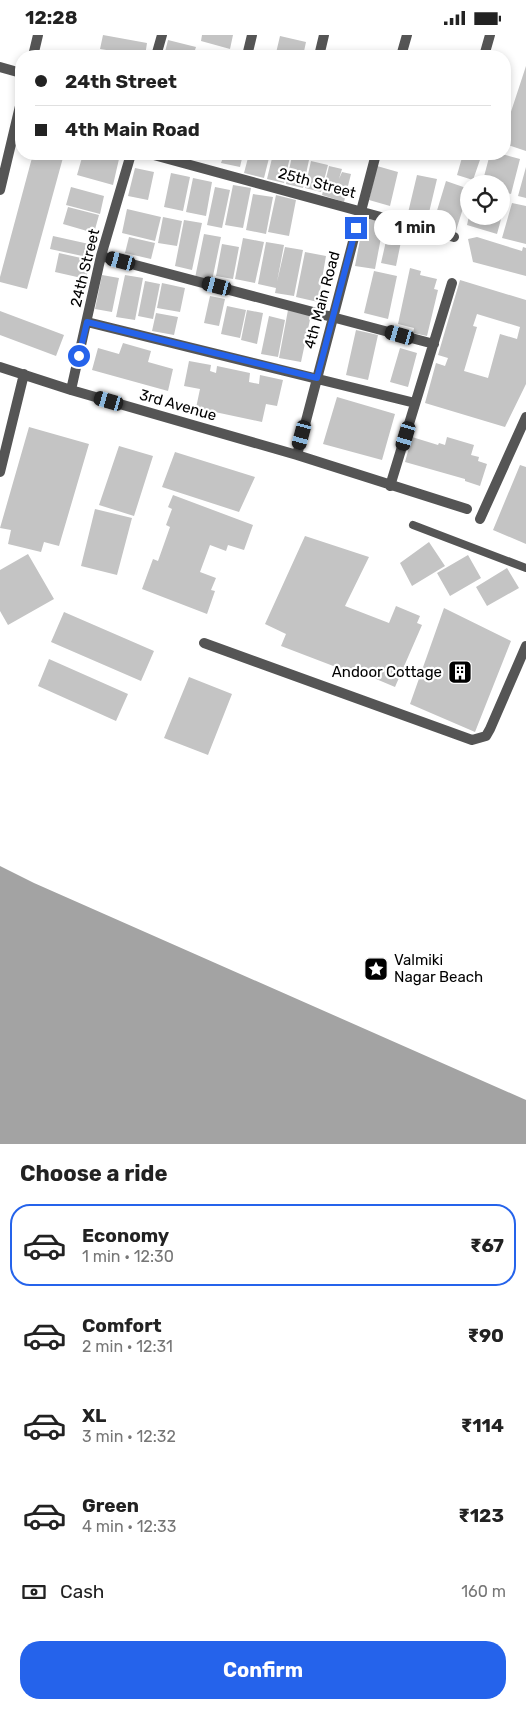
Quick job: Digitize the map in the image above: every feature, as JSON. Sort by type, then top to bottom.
[{"type":"street","points":[[34,50],[38,35]]},
{"type":"street","points":[[158,50],[162,35]]},
{"type":"street","points":[[248,50],[252,35]]},
{"type":"street","points":[[320,50],[324,35]]},
{"type":"street","points":[[403,50],[407,35]]},
{"type":"street","points":[[486,50],[490,35]]},
{"type":"street","points":[[0,67],[15,71]]},
{"type":"street","points":[[0,190],[15,128]]},
{"type":"street","name":"24th Street","points":[[71,390],[102,256],[130,160]]},
{"type":"street","name":"25th Street","points":[[172,160],[454,237]]},
{"type":"street","name":"4th Main Road","points":[[296,455],[374,160]]},
{"type":"street","points":[[102,256],[434,344]]},
{"type":"street","points":[[390,486],[452,283]]},
{"type":"street","points":[[87,322],[416,403]]},
{"type":"street","name":"3rd Avenue","points":[[0,367],[71,390],[296,455],[467,509]]},
{"type":"street","points":[[0,472],[24,374]]},
{"type":"street","points":[[480,519],[526,417]]},
{"type":"street","points":[[204,643],[472,739],[480,739],[486,736],[526,646]]},
{"type":"lane","points":[[413,525],[526,568]]},
{"type":"shaded area","points":[[0,866],[34,883],[526,1100],[526,1144],[0,1144]]},
{"type":"building","points":[[103,35],[147,43],[146,50],[100,49]]},
{"type":"building","points":[[202,35],[233,35],[230,49],[201,41]]},
{"type":"building","points":[[280,36],[306,42],[304,50],[277,50]]},
{"type":"building","points":[[168,40],[196,47],[195,50],[166,50]]},
{"type":"building","points":[[526,66],[526,151],[511,146],[511,112]]},
{"type":"building","points":[[511,156],[520,159],[511,194],[510,175],[484,175],[488,160],[511,160]]},
{"type":"building","points":[[31,160],[62,160],[27,289],[0,282]]},
{"type":"building","points":[[81,160],[119,160],[113,185],[77,175]]},
{"type":"building","points":[[222,160],[242,160],[240,167],[221,163]]},
{"type":"building","points":[[247,160],[268,160],[264,178],[244,173]]},
{"type":"building","points":[[272,160],[289,160],[284,183],[267,179]]},
{"type":"building","points":[[291,160],[309,160],[303,188],[286,184]]},
{"type":"building","points":[[461,160],[480,160],[475,175],[457,175]]},
{"type":"building","points":[[311,161],[328,165],[321,192],[305,188]]},
{"type":"building","points":[[329,166],[342,169],[339,179],[342,172],[351,174],[344,202],[322,195]]},
{"type":"building","points":[[377,166],[398,172],[390,206],[369,200]]},
{"type":"building","points":[[526,167],[526,198],[518,196]]},
{"type":"building","points":[[135,168],[154,172],[148,200],[128,196]]},
{"type":"building","points":[[171,173],[190,177],[183,211],[164,207]]},
{"type":"building","points":[[417,175],[437,179],[427,221],[407,217]]},
{"type":"building","points":[[193,178],[212,182],[206,216],[186,212]]},
{"type":"building","points":[[446,181],[460,186],[460,218],[455,234],[432,227]]},
{"type":"building","points":[[233,185],[251,188],[243,228],[225,225]]},
{"type":"building","points":[[71,187],[104,196],[100,214],[66,205]]},
{"type":"building","points":[[215,187],[230,190],[222,228],[207,225]]},
{"type":"building","points":[[253,194],[273,197],[266,234],[246,230]]},
{"type":"building","points":[[276,195],[296,200],[289,236],[268,232]]},
{"type":"building","points":[[512,203],[526,206],[526,244],[502,238],[506,225],[510,225]]},
{"type":"building","points":[[68,207],[99,215],[94,233],[63,224]]},
{"type":"building","points":[[127,209],[161,217],[155,241],[122,233]]},
{"type":"building","points":[[163,217],[182,221],[177,246],[158,243]]},
{"type":"building","points":[[364,218],[384,222],[375,269],[355,266]]},
{"type":"building","points":[[184,220],[202,223],[192,270],[175,266]]},
{"type":"building","points":[[467,225],[499,225],[497,234]]},
{"type":"building","points":[[389,228],[403,232],[396,266],[381,263]]},
{"type":"building","points":[[204,234],[221,237],[212,281],[195,278]]},
{"type":"building","points":[[53,236],[89,244],[87,257],[50,249]]},
{"type":"building","points":[[129,237],[155,243],[151,259],[125,253]]},
{"type":"building","points":[[477,237],[522,251],[523,247],[526,248],[526,276],[473,262],[468,239]]},
{"type":"building","points":[[243,238],[264,242],[255,283],[235,279]]},
{"type":"building","points":[[266,242],[284,245],[277,282],[285,247],[303,250],[294,296],[275,293],[276,288],[258,284]]},
{"type":"building","points":[[222,244],[239,247],[233,279],[216,276]]},
{"type":"building","points":[[305,252],[326,256],[318,302],[296,297]]},
{"type":"building","points":[[59,253],[90,260],[86,279],[55,272]]},
{"type":"building","points":[[410,268],[421,271],[420,275],[437,279],[434,289],[438,290],[427,336],[413,333],[414,328],[398,324]]},
{"type":"building","points":[[374,271],[397,276],[388,319],[364,313]]},
{"type":"building","points":[[102,275],[119,278],[112,312],[95,309]]},
{"type":"building","points":[[125,275],[143,278],[135,320],[116,317]]},
{"type":"building","points":[[460,280],[526,300],[526,384],[505,427],[425,403],[436,363],[445,366],[448,358],[438,355]],"holes":[[[477,314],[520,327],[517,339],[500,334],[488,378],[464,371],[477,327],[473,326]]]},
{"type":"building","points":[[145,281],[160,284],[153,319],[138,316]]},
{"type":"building","points":[[162,283],[185,288],[180,312],[157,308]]},
{"type":"building","points":[[210,296],[225,299],[219,326],[204,323]]},
{"type":"building","points":[[227,306],[246,310],[240,338],[221,334]]},
{"type":"building","points":[[247,310],[263,313],[257,344],[241,340]]},
{"type":"building","points":[[288,310],[311,315],[301,362],[279,358]]},
{"type":"building","points":[[0,311],[64,335],[56,356],[0,335]]},
{"type":"building","points":[[156,313],[178,317],[174,335],[152,331]]},
{"type":"building","points":[[269,316],[285,320],[278,357],[261,354]]},
{"type":"building","points":[[356,330],[378,335],[368,380],[346,375]]},
{"type":"building","points":[[123,343],[151,351],[148,362],[173,369],[168,391],[92,370],[98,348],[119,354]]},
{"type":"building","points":[[400,348],[417,353],[408,387],[390,382]]},
{"type":"building","points":[[189,361],[211,365],[210,371],[216,373],[217,366],[250,373],[249,382],[259,384],[260,375],[283,380],[277,406],[266,404],[262,422],[196,408],[200,389],[184,386]]},
{"type":"building","points":[[337,397],[395,414],[382,460],[323,444]]},
{"type":"building","points":[[29,427],[89,444],[59,546],[44,542],[41,552],[8,544],[11,530],[0,528]]},
{"type":"building","points":[[412,437],[438,445],[439,443],[445,445],[447,437],[474,445],[471,455],[479,457],[478,461],[487,464],[480,486],[465,481],[465,479],[405,462]]},
{"type":"building","points":[[119,446],[153,456],[134,516],[99,505]]},
{"type":"building","points":[[175,452],[255,477],[239,512],[162,487]]},
{"type":"building","points":[[520,465],[526,467],[526,544],[493,530]]},
{"type":"building","points":[[173,495],[253,525],[244,550],[228,545],[226,551],[210,545],[200,572],[216,578],[211,590],[215,591],[207,614],[142,589],[153,559],[158,561],[170,527],[166,525],[172,509],[168,507]]},
{"type":"building","points":[[95,509],[132,518],[117,575],[81,566]]},
{"type":"building","points":[[305,536],[369,557],[345,606],[389,623],[396,606],[420,616],[417,623],[422,625],[395,687],[350,668],[349,672],[281,646],[286,634],[265,624]]},
{"type":"building","points":[[429,542],[445,566],[412,586],[400,563]]},
{"type":"building","points":[[28,554],[54,599],[8,625],[0,611],[0,570]]},
{"type":"building","points":[[468,555],[481,578],[450,596],[437,573]]},
{"type":"building","points":[[507,568],[519,588],[487,606],[476,587]]},
{"type":"building","name":"Andoor Cottage","points":[[444,608],[511,641],[475,732],[410,704]]},
{"type":"building","points":[[64,612],[154,651],[141,681],[51,642]]},
{"type":"building","points":[[49,659],[128,694],[116,721],[38,686]]},
{"type":"building","points":[[189,677],[232,694],[208,755],[164,738]]},
{"type":"place","name":"Andoor Cottage","points":[[460,672]]},
{"type":"place","name":"Valmiki Nagar Beach","points":[[376,969]]},
{"type":"route","points":[[79,356],[87,322],[317,378],[356,228]]}]
